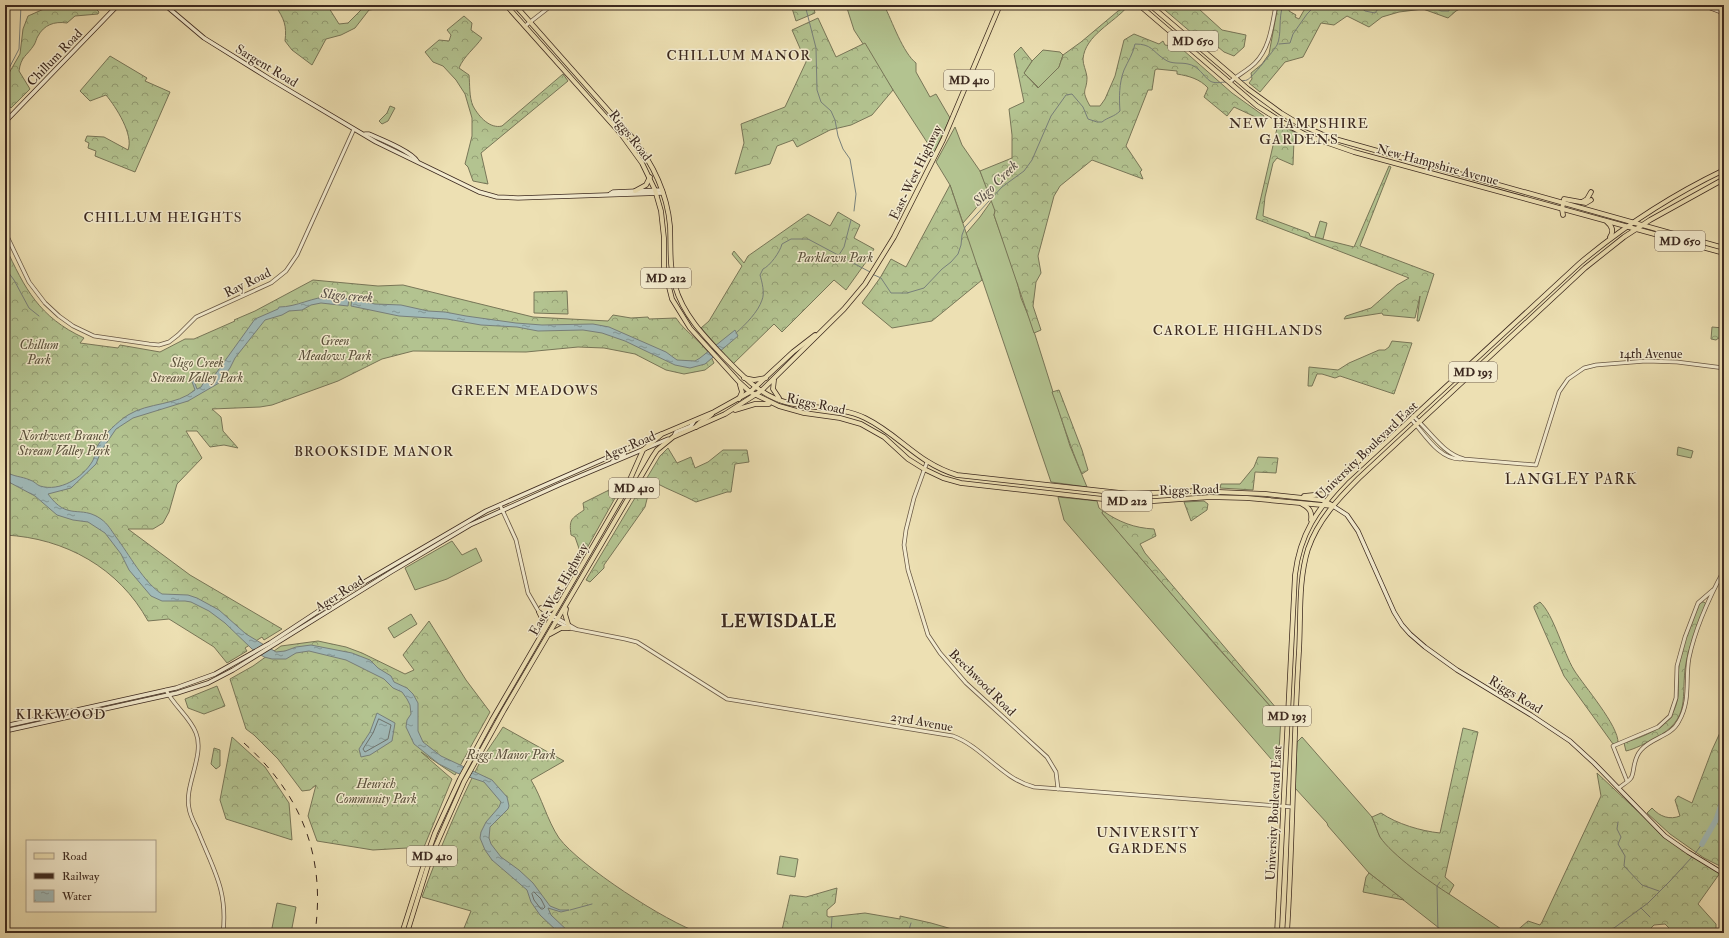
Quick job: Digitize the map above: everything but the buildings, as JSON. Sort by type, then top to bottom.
[{"type":"main road","name":"Chillum Road","points":[[5,122],[118,5]]},
{"type":"main road","name":"Sargent Road","points":[[165,5],[188,26],[214,45],[354,129],[365,134],[369,134],[391,145],[414,157],[417,161],[475,190],[492,196],[518,198],[610,194],[613,192],[662,191]]},
{"type":"main road","name":"Riggs Road","points":[[506,5],[628,143],[642,163],[656,191],[663,224],[664,267],[672,298],[684,320],[716,358],[750,392],[779,406],[840,418],[861,424],[884,437],[908,459],[924,469],[943,478],[961,483],[1112,500],[1149,501],[1229,498],[1300,503],[1324,503]]},
{"type":"main road","name":"Riggs Road","points":[[515,5],[641,148],[653,168],[662,191],[669,220],[671,266],[675,288],[682,304],[692,321],[721,354],[742,377],[756,388],[786,402],[860,416],[886,430],[927,462],[945,471],[967,476],[1112,493],[1131,494],[1231,491],[1296,497],[1333,506],[1347,515],[1358,531],[1394,612],[1406,630],[1425,647],[1457,670],[1562,735],[1580,750],[1619,788],[1658,830],[1688,852],[1724,874]]},
{"type":"main road","name":"East-West Highway","points":[[407,933],[430,859],[464,782],[653,456],[657,450],[673,437],[725,414],[761,391],[844,309],[869,278],[911,204],[943,140],[1000,5]]},
{"type":"main road","name":"New Hampshire Avenue","points":[[1139,5],[1257,106],[1282,122],[1321,141],[1354,152],[1724,254]]},
{"type":"main road","name":"New Hampshire Avenue","points":[[1150,5],[1236,77],[1248,89],[1294,121],[1328,136],[1724,248]]},
{"type":"main road","points":[[1703,5],[1724,13]]},
{"type":"main road","points":[[1431,173],[1437,170],[1455,176],[1467,176]]},
{"type":"main road","name":"University Boulevard East","points":[[1277,933],[1295,575],[1300,547],[1309,526],[1324,503],[1345,480],[1570,272],[1626,226],[1666,201],[1724,170]]},
{"type":"main road","points":[[635,191],[646,185],[650,177]]},
{"type":"main road","name":"University Boulevard East","points":[[1287,933],[1297,686],[1304,564],[1314,536],[1322,521],[1333,506],[1359,478],[1578,274],[1642,225],[1724,179]]},
{"type":"main road","points":[[1697,193],[1700,182]]},
{"type":"main road","name":"Sargent Road","points":[[610,194],[613,196],[656,191]]},
{"type":"main road","points":[[1582,202],[1587,199],[1591,192]]},
{"type":"main road","points":[[1564,210],[1564,199],[1586,203],[1591,200]]},
{"type":"main road","points":[[1564,210],[1570,201],[1576,201]]},
{"type":"main road","points":[[1605,221],[1612,228],[1612,234],[1609,239]]},
{"type":"main road","name":"East-West Highway","points":[[402,933],[435,834],[468,762],[624,493],[643,450],[662,434],[714,412],[756,388],[794,352],[820,332]]},
{"type":"main road","points":[[742,377],[754,380],[767,378]]},
{"type":"main road","points":[[775,378],[772,388],[774,393],[786,402]]},
{"type":"main road","points":[[739,382],[742,392],[739,399]]},
{"type":"main road","points":[[725,414],[755,404],[779,406]]},
{"type":"main road","points":[[696,427],[699,423],[709,418],[714,412]]},
{"type":"main road","name":"Ager Road","points":[[5,731],[168,695],[215,680],[396,569],[470,526],[503,510],[673,437],[676,432],[691,426],[694,421]]},
{"type":"main road","name":"Ager Road","points":[[271,645],[349,591],[469,521],[500,505],[662,434]]},
{"type":"main road","points":[[611,463],[624,455],[625,450]]},
{"type":"main road","points":[[1296,497],[1324,494],[1345,480]]},
{"type":"main road","points":[[1300,503],[1308,507],[1311,511],[1309,526]]},
{"type":"main road","points":[[543,634],[544,622],[539,609],[550,610],[555,608],[562,601]]},
{"type":"main road","points":[[548,635],[556,630],[568,626],[565,614],[566,604]]},
{"type":"main road","name":"Ager Road","points":[[5,726],[187,685],[215,674],[254,655]]},
{"type":"street","points":[[525,26],[552,5]]},
{"type":"street","points":[[1229,81],[1256,62],[1265,49],[1276,5]]},
{"type":"street","name":"Ray Road","points":[[5,232],[22,271],[34,289],[48,306],[73,326],[99,337],[149,344],[163,344],[178,335],[196,317],[278,279],[290,266],[297,255],[354,129]]},
{"type":"street","name":"14th Avenue","points":[[1418,423],[1445,456],[1450,458],[1536,465],[1558,392],[1568,379],[1579,371],[1596,364],[1646,361],[1677,362],[1724,368]]},
{"type":"street","points":[[1412,418],[1418,423]]},
{"type":"street","name":"Beechwood Road","points":[[927,462],[906,530],[905,550],[908,570],[928,635],[940,653],[966,683],[1047,757],[1056,772],[1058,789]]},
{"type":"street","name":"23rd Avenue","points":[[500,505],[516,540],[528,593],[539,609],[576,629],[628,639],[640,644],[712,692],[726,699],[953,736],[966,742],[1021,782],[1034,787],[1292,807]]},
{"type":"street","points":[[1619,788],[1631,778],[1638,755],[1649,744],[1668,734],[1684,713],[1687,698],[1688,666],[1690,655],[1714,589],[1724,570]]},
{"type":"street","points":[[1627,781],[1613,746],[1658,727],[1670,716],[1676,698],[1677,666],[1685,637],[1698,603],[1714,589]]},
{"type":"street","points":[[166,690],[168,695],[191,724],[197,737],[198,751],[188,808],[221,886],[225,911],[223,933]]},
{"type":"green space","points":[[53,5],[92,5],[99,12],[98,14],[75,16],[67,23],[54,23],[40,32],[34,45],[23,59],[19,71],[30,89],[11,108],[5,101],[5,80],[20,54],[23,29],[28,16]]},
{"type":"green space","points":[[275,5],[327,5],[339,24],[348,23],[366,5],[399,6],[369,10],[355,28],[341,35],[326,39],[312,65],[292,50],[285,41],[286,31],[284,22]]},
{"type":"green space","points":[[791,5],[813,5],[815,13],[796,21]]},
{"type":"green space","points":[[846,5],[884,5],[902,44],[916,63],[916,72],[930,97],[936,94],[950,118],[934,153],[854,30]]},
{"type":"green space","points":[[1159,5],[1200,5],[1200,10],[1222,30],[1246,35],[1244,47],[1234,56],[1224,52],[1211,41],[1199,39]]},
{"type":"green space","points":[[1278,5],[1290,5],[1289,11],[1296,15],[1295,17],[1299,19],[1307,5],[1467,5],[1456,11],[1448,18],[1423,9],[1399,12],[1382,17],[1369,27],[1347,16],[1334,25],[1321,23],[1303,57],[1285,62],[1260,92],[1249,83],[1252,79],[1251,73],[1262,64],[1269,54]]},
{"type":"green space","points":[[1128,6],[1094,36],[1085,51],[1083,61],[1087,82],[1085,96],[1090,106],[1100,106],[1105,99],[1115,76],[1124,40],[1134,34],[1159,44],[1163,41],[1165,45],[1171,46],[1174,42],[1232,93],[1264,116],[1264,121],[1234,107],[1227,116],[1204,97],[1208,88],[1198,80],[1177,74],[1177,71],[1155,70],[1152,90],[1148,90],[1126,146],[1142,170],[1140,172],[1143,179],[1092,160],[1060,186],[1054,196],[1038,256],[1041,273],[1036,282],[1033,306],[1041,330],[1034,333],[994,215],[995,211],[980,171],[1012,158],[1012,135],[1009,109],[1024,102],[1014,54],[1021,47],[1032,61],[1024,73],[1038,88],[1059,67],[1063,55],[1118,11]]},
{"type":"green space","points":[[464,16],[472,23],[471,30],[482,38],[459,68],[469,75],[470,95],[473,106],[478,114],[489,124],[493,126],[502,126],[563,74],[568,81],[481,153],[488,184],[473,181],[468,167],[465,164],[472,136],[472,118],[465,94],[456,80],[443,66],[433,62],[425,52],[439,40],[449,41],[451,35],[447,30]]},
{"type":"green space","points":[[818,18],[836,57],[865,43],[893,90],[872,115],[851,125],[830,130],[797,147],[793,140],[777,146],[770,164],[735,174],[744,143],[741,124],[785,107],[806,62],[792,30]]},
{"type":"green space","points":[[1043,50],[1060,52],[1063,55],[1059,67],[1040,89],[1024,73],[1032,61]]},
{"type":"green space","points":[[110,56],[147,78],[145,81],[170,92],[135,172],[95,156],[96,151],[88,148],[89,143],[85,141],[87,136],[104,137],[128,150],[128,137],[123,121],[106,95],[90,101],[80,91]]},
{"type":"green space","points":[[390,106],[395,108],[388,121],[382,124],[379,121],[387,113]]},
{"type":"green space","points":[[1278,124],[1296,133],[1294,140],[1293,165],[1277,158],[1273,163],[1265,197],[1263,216],[1309,233],[1310,236],[1354,247],[1389,166],[1391,167],[1360,246],[1434,274],[1419,321],[1417,321],[1420,296],[1415,318],[1383,315],[1382,313],[1344,319],[1346,316],[1371,308],[1397,285],[1409,278],[1256,219]]},
{"type":"green space","points":[[955,127],[962,145],[980,171],[989,193],[963,223],[950,185],[936,162]]},
{"type":"green space","points":[[950,185],[982,280],[932,321],[892,328],[862,303],[880,278],[891,259],[906,267]]},
{"type":"green space","points":[[992,200],[996,208],[994,215],[1016,277],[1021,298],[1031,322],[1070,446],[1087,487],[1051,482],[979,270],[963,237]]},
{"type":"green space","name":"Parklawn Park","points":[[838,212],[860,225],[854,238],[874,249],[866,262],[846,290],[834,280],[782,332],[774,324],[733,364],[701,328],[709,321],[742,266],[732,254],[734,251],[744,263],[748,256],[808,214],[830,226]]},
{"type":"green space","points":[[1320,221],[1327,223],[1323,239],[1315,237]]},
{"type":"green space","points":[[5,246],[19,276],[35,300],[55,321],[84,338],[80,343],[118,348],[120,345],[160,352],[185,339],[194,339],[235,321],[234,320],[255,311],[313,280],[378,286],[403,285],[533,317],[608,321],[613,315],[631,318],[648,317],[649,319],[676,318],[680,324],[707,350],[714,363],[705,370],[684,374],[666,370],[635,354],[604,348],[578,347],[526,352],[413,351],[382,359],[338,381],[272,405],[212,409],[221,417],[223,431],[238,448],[224,445],[210,447],[197,431],[186,431],[202,458],[177,484],[169,512],[163,523],[153,529],[128,529],[190,575],[282,629],[264,640],[262,637],[245,648],[247,651],[227,663],[214,647],[169,619],[148,621],[136,602],[122,586],[106,571],[88,559],[49,542],[27,537],[5,535]]},
{"type":"green space","points":[[567,291],[568,314],[534,313],[534,292]]},
{"type":"green space","points":[[1712,327],[1723,328],[1723,335],[1716,340],[1711,339]]},
{"type":"green space","points":[[1392,341],[1412,343],[1394,394],[1340,376],[1335,378],[1322,374],[1317,374],[1312,386],[1308,386],[1309,367],[1338,370],[1349,363],[1379,350],[1385,350],[1389,347]]},
{"type":"green space","points":[[1059,390],[1088,470],[1082,474],[1052,392]]},
{"type":"green space","points":[[1678,447],[1693,451],[1691,458],[1677,455]]},
{"type":"green space","points":[[668,448],[677,463],[691,457],[695,468],[708,462],[723,450],[747,450],[749,462],[735,464],[731,492],[696,502],[656,483],[648,495],[645,507],[604,565],[604,568],[590,582],[586,580],[660,456]]},
{"type":"green space","points":[[1258,457],[1278,458],[1276,473],[1255,472],[1253,490],[1220,488],[1221,484],[1240,484],[1254,467]]},
{"type":"green space","points":[[613,488],[619,491],[582,557],[575,537],[571,535],[571,522],[576,515],[584,510],[583,503]]},
{"type":"green space","points":[[1058,497],[1097,501],[1099,508],[1103,511],[1102,513],[1217,647],[1281,718],[1278,767],[1064,520]]},
{"type":"green space","points":[[1204,501],[1208,504],[1207,510],[1191,521],[1184,502]]},
{"type":"green space","points":[[1103,511],[1127,524],[1154,529],[1156,536],[1140,544],[1145,553],[1277,709],[1281,711],[1283,717],[1281,718],[1213,642],[1102,513]]},
{"type":"green space","points":[[452,541],[462,555],[476,548],[482,561],[447,579],[415,590],[405,568]]},
{"type":"green space","points":[[1540,602],[1554,624],[1574,670],[1613,727],[1618,743],[1613,744],[1564,676],[1534,608],[1534,606]]},
{"type":"green space","points":[[1702,602],[1706,604],[1686,663],[1684,696],[1680,715],[1675,723],[1654,739],[1626,751],[1624,743],[1651,732],[1666,722],[1672,715],[1678,696],[1678,669],[1682,649],[1699,604]]},
{"type":"green space","points":[[411,614],[417,624],[394,638],[388,628]]},
{"type":"green space","name":"Heurich Community Park","points":[[429,621],[466,680],[490,712],[455,775],[421,752],[452,779],[424,847],[373,850],[317,841],[308,816],[316,785],[310,790],[302,791],[278,759],[246,729],[230,679],[253,666],[281,646],[318,641],[346,647],[362,653],[405,674],[414,670],[403,655]]},
{"type":"green space","points":[[217,686],[225,706],[204,714],[188,708],[185,699]]},
{"type":"green space","points":[[1724,724],[1724,868],[1704,858],[1670,834],[1647,813],[1652,808],[1658,814],[1673,818],[1680,816],[1675,800],[1678,796],[1692,803],[1712,750]]},
{"type":"green space","name":"Riggs Manor Park","points":[[503,727],[564,761],[531,780],[555,831],[570,850],[585,863],[625,892],[685,927],[700,933],[462,933],[471,911],[422,897],[463,796],[479,764]]},
{"type":"green space","points":[[1463,728],[1478,732],[1445,877],[1454,885],[1449,894],[1422,876],[1385,844],[1380,837],[1372,817],[1381,813],[1409,826],[1425,831],[1440,833]]},
{"type":"green space","points":[[232,737],[265,767],[289,803],[292,840],[226,819],[220,800]]},
{"type":"green space","points":[[1302,737],[1372,817],[1380,837],[1394,852],[1449,894],[1507,933],[1448,933],[1439,928],[1369,873],[1295,788],[1297,742]]},
{"type":"green space","points":[[214,748],[220,750],[220,766],[216,769],[211,764]]},
{"type":"green space","points":[[1597,773],[1662,834],[1720,873],[1698,904],[1716,924],[1716,933],[1674,933],[1665,924],[1654,925],[1646,933],[1514,933],[1528,921],[1540,925],[1542,922],[1601,796]]},
{"type":"green space","points":[[780,856],[798,859],[795,877],[777,874]]},
{"type":"green space","points":[[1369,873],[1404,900],[1363,892],[1366,877]]},
{"type":"green space","points":[[837,888],[835,903],[827,910],[827,916],[829,917],[865,913],[900,919],[900,916],[966,933],[773,933],[782,930],[790,895],[806,897]]},
{"type":"green space","points":[[277,903],[296,907],[291,933],[271,933]]},
{"type":"water","points":[[332,296],[349,299],[348,306],[321,303],[311,305],[302,310],[289,311],[282,315],[265,320],[235,358],[219,383],[188,401],[133,418],[116,429],[101,451],[96,464],[71,488],[48,494],[62,508],[87,513],[101,519],[109,527],[143,576],[162,594],[188,595],[197,598],[219,610],[246,634],[276,652],[311,645],[352,653],[370,660],[378,668],[391,676],[394,682],[407,688],[413,694],[418,703],[418,731],[423,742],[441,756],[492,780],[507,797],[509,806],[508,809],[490,827],[489,838],[491,844],[501,857],[519,870],[533,883],[550,906],[560,910],[569,910],[561,912],[548,908],[551,915],[570,933],[559,933],[540,915],[531,902],[527,890],[492,860],[485,850],[480,838],[481,832],[486,822],[499,807],[501,802],[484,782],[457,773],[439,764],[414,744],[406,727],[407,720],[411,714],[410,705],[402,692],[393,688],[384,679],[346,660],[309,651],[296,653],[286,659],[272,659],[264,657],[252,649],[225,623],[209,611],[191,602],[162,601],[151,596],[129,570],[121,554],[105,533],[88,522],[73,520],[57,515],[35,496],[5,480],[5,471],[27,479],[40,486],[55,487],[70,482],[88,468],[101,441],[112,428],[128,415],[145,408],[171,402],[188,395],[195,390],[191,379],[191,372],[194,372],[193,378],[197,389],[201,387],[204,382],[210,380],[255,319],[278,309],[279,307],[286,307],[318,298]]},
{"type":"water","points":[[352,299],[375,304],[401,305],[428,311],[445,312],[516,323],[542,325],[593,324],[609,327],[666,352],[677,360],[695,361],[735,330],[738,336],[705,364],[690,368],[675,365],[625,341],[602,333],[583,330],[538,331],[517,327],[481,325],[447,319],[399,316],[351,306]]},
{"type":"water","points":[[377,713],[395,723],[392,741],[370,755],[361,757],[359,749],[370,732]]},
{"type":"waterway","points":[[5,76],[19,49],[21,5]]},
{"type":"waterway","points":[[805,5],[816,48],[817,90],[821,102],[831,111],[843,149],[850,159],[856,194],[854,211]]},
{"type":"waterway","name":"Sligo Creek","points":[[1241,81],[1250,78],[1268,58],[1277,45],[1283,5]]},
{"type":"waterway","points":[[1279,44],[1290,43],[1293,34],[1307,14],[1316,5]]},
{"type":"waterway","points":[[1358,5],[1365,11],[1375,13],[1381,5]]},
{"type":"waterway","points":[[1429,5],[1441,11],[1449,11],[1450,5]]},
{"type":"waterway","name":"Sligo Creek","points":[[872,274],[881,278],[891,293],[907,293],[924,288],[958,254],[965,227],[1002,187],[1024,171],[1032,160],[1051,116],[1066,95],[1072,94],[1083,107],[1088,119],[1097,122],[1102,122],[1116,115],[1120,111],[1121,80],[1135,44],[1141,44],[1151,48],[1167,61],[1192,65],[1212,82],[1226,82]]},
{"type":"waterway","points":[[839,255],[844,247],[851,220]]},
{"type":"waterway","name":"Sligo Creek","points":[[736,333],[758,309],[763,297],[763,288],[760,275],[763,269],[769,265],[782,244],[791,239],[808,239],[870,272]]},
{"type":"waterway","points":[[5,268],[14,280],[29,308],[39,316]]},
{"type":"waterway","points":[[1702,844],[1716,820],[1724,797]]},
{"type":"waterway","points":[[1618,822],[1617,829],[1621,837],[1618,844],[1625,856],[1624,866],[1642,885],[1659,891]]},
{"type":"waterway","points":[[1694,855],[1702,844]]},
{"type":"waterway","points":[[1593,933],[1614,928],[1648,903],[1692,857]]},
{"type":"waterway","points":[[1438,933],[1437,886],[1440,882]]},
{"type":"waterway","points":[[570,910],[592,904]]},
{"type":"waterway","points":[[1641,908],[1650,917]]},
{"type":"waterway","points":[[831,933],[832,917]]},
{"type":"waterway","points":[[908,933],[911,923]]},
{"type":"railway","points":[[244,743],[281,783],[305,828],[312,852],[317,878],[315,933]]},
{"type":"district","name":"CHILLUM MANOR","points":[[739,55]]},
{"type":"district","name":"NEW HAMPSHIRE GARDENS","points":[[1299,132]]},
{"type":"district","name":"CHILLUM HEIGHTS","points":[[163,217]]},
{"type":"district","name":"CAROLE HIGHLANDS","points":[[1238,330]]},
{"type":"district","name":"GREEN MEADOWS","points":[[525,390]]},
{"type":"district","name":"BROOKSIDE MANOR","points":[[374,451]]},
{"type":"district","name":"LANGLEY PARK","points":[[1571,479]]},
{"type":"district","name":"LEWISDALE","points":[[779,621]]},
{"type":"district","name":"KIRKWOOD","points":[[61,714]]},
{"type":"district","name":"UNIVERSITY GARDENS","points":[[1148,840]]},
{"type":"water label","name":"Sligo creek","points":[[347,295]]},
{"type":"park label","name":"Green Meadows Park","points":[[335,348]]},
{"type":"park label","name":"Chillum Park","points":[[39,352]]},
{"type":"park label","name":"Sligo Creek Stream Valley Park","points":[[197,370]]},
{"type":"park label","name":"Northwest Branch Stream Valley Park","points":[[64,442]]}]
